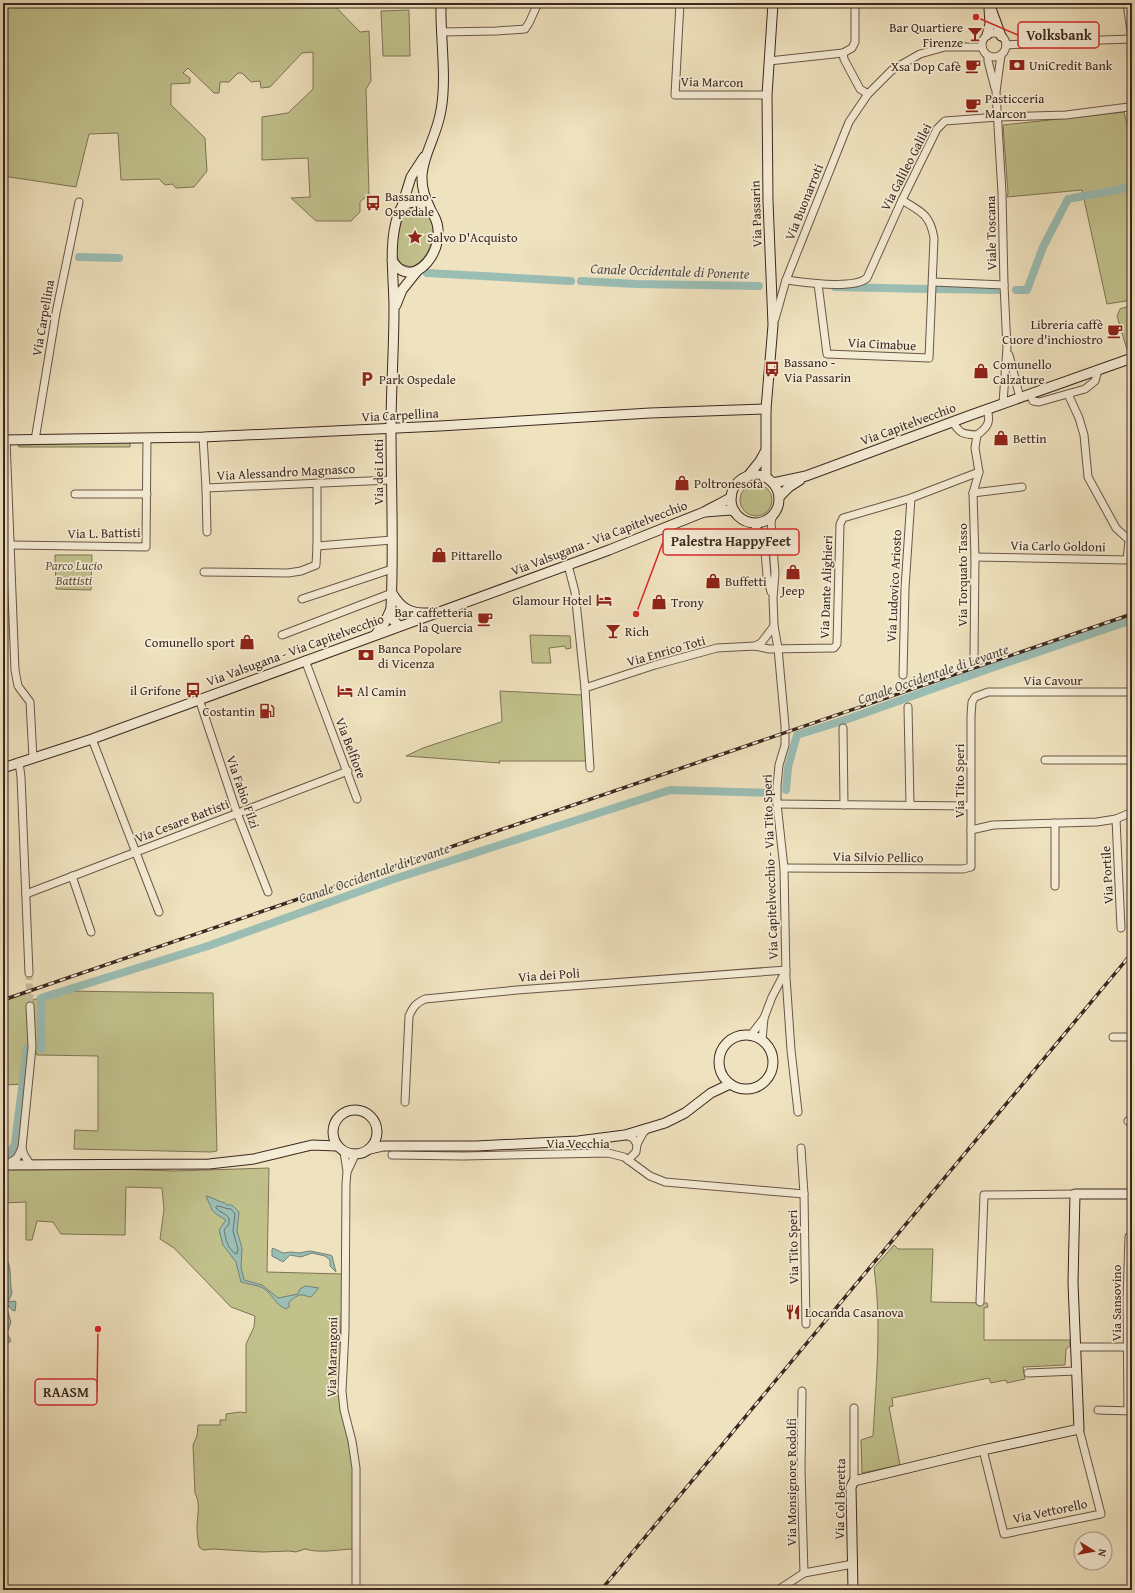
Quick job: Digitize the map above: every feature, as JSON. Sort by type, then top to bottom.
[{"type":"street","name":"Via dei Lotti","points":[[399,626],[393,620],[392,568],[391,428],[394,308],[392,260],[395,228],[398,215],[411,177],[426,154],[437,128],[441,109],[443,81],[441,3]]},
{"type":"street","points":[[441,32],[525,29],[538,3]]},
{"type":"street","name":"Via Marcon","points":[[680,3],[675,95],[767,95]]},
{"type":"street","name":"Via Passarin","points":[[770,480],[766,449],[766,409],[773,325],[768,202],[767,95],[773,3]]},
{"type":"street","points":[[769,61],[843,53],[852,48],[855,42],[855,3]]},
{"type":"street","points":[[989,3],[990,24],[987,35],[983,40],[982,47],[985,54],[988,56],[994,57],[1001,55]]},
{"type":"street","points":[[989,3],[1001,36],[1006,45]]},
{"type":"street","points":[[1006,45],[1132,39],[1127,3]]},
{"type":"street","points":[[987,35],[994,33],[1001,36]]},
{"type":"street","points":[[996,92],[1001,55],[1006,45]]},
{"type":"street","name":"Via Buonarroti","points":[[773,325],[786,280],[849,122],[868,94],[892,70],[920,54],[945,47],[982,47]]},
{"type":"street","points":[[843,53],[844,59],[860,89],[868,94]]},
{"type":"street","points":[[988,56],[996,92]]},
{"type":"street","name":"Viale Toscana","points":[[996,92],[1002,193],[1004,285],[1008,348],[1003,403]]},
{"type":"street","name":"Via Galileo Galilei","points":[[786,280],[818,284],[859,283],[867,278],[902,200],[940,124],[945,121],[998,117],[1066,115],[1121,108],[1130,106],[1132,103]]},
{"type":"street","name":"Via dei Lotti","points":[[394,308],[402,290],[418,270],[426,265],[436,249],[439,229],[424,196],[422,185],[422,172],[426,154]]},
{"type":"street","points":[[902,200],[927,217],[932,225],[934,238],[933,282],[1004,285]]},
{"type":"street","name":"Via Carpellina","points":[[35,440],[56,313],[79,202]]},
{"type":"street","points":[[402,206],[413,202],[425,205],[431,210]]},
{"type":"street","points":[[392,260],[401,270],[410,272],[418,270]]},
{"type":"street","name":"Via Cimabue","points":[[818,284],[827,354],[929,358],[933,282]]},
{"type":"street","name":"Viale Toscana","points":[[1008,348],[1020,398]]},
{"type":"street","name":"Via Capitelvecchio","points":[[780,496],[789,487],[806,476],[1003,403],[1132,358]]},
{"type":"street","points":[[1030,394],[1033,401],[1039,402],[1086,389],[1095,381],[1098,370]]},
{"type":"street","name":"Via Carlo Goldoni","points":[[975,557],[1127,560],[1129,540],[1116,528],[1088,476],[1084,435],[1079,418],[1068,394]]},
{"type":"street","name":"Via Carpellina","points":[[5,440],[203,437],[391,428],[571,417],[766,409]]},
{"type":"street","points":[[952,422],[963,434],[977,435],[988,426],[989,421],[987,409]]},
{"type":"street","name":"Via Torquato Tasso","points":[[974,657],[975,557],[973,493],[979,472],[975,448],[977,435]]},
{"type":"street","name":"Via Alessandro Magnasco","points":[[203,437],[207,532]]},
{"type":"street","name":"Via L. Battisti","points":[[11,545],[146,547],[147,438]]},
{"type":"street","points":[[5,440],[12,559],[15,670],[18,686],[30,702],[33,758]]},
{"type":"street","points":[[704,512],[715,505],[728,500],[736,483],[748,476],[760,461],[766,449]]},
{"type":"street","name":"Via Dante Alighieri","points":[[778,648],[834,648],[836,646],[840,524],[843,518],[912,498],[979,472]]},
{"type":"street","name":"Via Capitelvecchio","points":[[748,476],[756,474],[770,480],[806,476]]},
{"type":"street","name":"Via Alessandro Magnasco","points":[[206,488],[391,480]]},
{"type":"street","points":[[770,480],[780,496],[778,507],[771,522],[774,573],[773,598]]},
{"type":"street","points":[[204,572],[288,573],[301,571],[316,565],[318,546],[317,483]]},
{"type":"street","points":[[973,493],[1022,487]]},
{"type":"street","points":[[75,494],[146,494]]},
{"type":"street","points":[[731,496],[732,507],[735,512],[746,521],[753,523],[763,522],[773,515]]},
{"type":"street","name":"Via Ludovico Ariosto","points":[[902,675],[905,588],[912,498]]},
{"type":"street","points":[[704,512],[731,510],[735,512]]},
{"type":"street","name":"Via Valsugana - Via Capitelvecchio","points":[[76,745],[568,565],[704,512]]},
{"type":"street","points":[[753,523],[764,539],[767,576],[773,598]]},
{"type":"street","points":[[318,546],[392,540]]},
{"type":"street","points":[[3,559],[12,559]]},
{"type":"street","points":[[568,565],[574,587],[585,688],[590,768]]},
{"type":"street","points":[[302,599],[392,568]]},
{"type":"street","name":"Via Capitelvecchio - Via Tito Speri","points":[[773,598],[774,626],[778,648],[784,716],[785,745],[779,765],[777,804],[784,868],[786,970],[791,1050],[798,1112]]},
{"type":"street","name":"Via dei Lotti","points":[[376,634],[385,622],[393,600]]},
{"type":"street","points":[[282,635],[393,600],[408,611],[420,614],[435,613]]},
{"type":"street","points":[[755,646],[761,643],[774,626]]},
{"type":"street","name":"Via Enrico Toti","points":[[585,688],[655,665],[717,648],[755,646],[769,649],[778,648]]},
{"type":"street","name":"Via Belfiore","points":[[305,660],[348,771],[357,799]]},
{"type":"street","name":"Via Cavour","points":[[975,696],[988,692],[1132,692]]},
{"type":"street","name":"Via Tito Speri","points":[[971,867],[971,716],[972,702],[975,696]]},
{"type":"street","name":"Via Fabio Filzi","points":[[199,699],[237,813],[268,892]]},
{"type":"street","points":[[908,707],[910,805]]},
{"type":"street","points":[[843,728],[844,805]]},
{"type":"street","points":[[92,739],[158,912]]},
{"type":"street","points":[[3,774],[33,758],[76,745]]},
{"type":"street","points":[[3,768],[20,765],[76,745]]},
{"type":"street","points":[[1045,760],[1132,760]]},
{"type":"street","points":[[20,765],[29,973]]},
{"type":"street","name":"Via Cesare Battisti","points":[[26,894],[348,771]]},
{"type":"street","points":[[777,804],[970,806]]},
{"type":"street","points":[[971,830],[993,824],[1097,822],[1116,819],[1132,812]]},
{"type":"street","name":"Via Portile","points":[[1116,819],[1121,928]]},
{"type":"street","points":[[1055,886],[1056,823]]},
{"type":"street","name":"Via Silvio Pellico","points":[[784,868],[963,869],[971,867]]},
{"type":"street","points":[[72,876],[92,932]]},
{"type":"street","points":[[762,1040],[764,1018],[772,997],[786,970]]},
{"type":"street","name":"Via dei Poli","points":[[405,1102],[409,1016],[413,1008],[425,999],[517,990],[786,970]]},
{"type":"street","points":[[6,1165],[17,1158],[22,1148],[32,1048],[30,1006]]},
{"type":"street","points":[[751,1035],[764,1018]]},
{"type":"street","points":[[751,1035],[762,1040],[768,1046],[772,1057],[772,1067],[768,1078],[762,1083],[743,1089],[730,1084],[722,1075],[720,1068],[720,1053],[724,1046],[736,1036],[751,1035]]},
{"type":"street","points":[[1113,1037],[1132,1037]]},
{"type":"street","points":[[711,1093],[722,1075]]},
{"type":"street","points":[[312,1145],[340,1149],[355,1155],[370,1149],[390,1145],[476,1146],[578,1141],[625,1135],[665,1123],[685,1113],[711,1093],[730,1084]]},
{"type":"street","points":[[6,1165],[209,1164],[254,1159],[312,1145],[326,1136],[338,1117],[349,1110],[361,1110],[372,1117],[384,1140],[390,1145]]},
{"type":"street","points":[[332,1128],[332,1134],[340,1149]]},
{"type":"street","points":[[628,1160],[636,1152],[637,1144],[643,1133],[648,1128]]},
{"type":"street","points":[[370,1149],[376,1140],[377,1129]]},
{"type":"street","points":[[625,1135],[632,1138],[637,1144]]},
{"type":"street","points":[[22,1148],[24,1155],[30,1164]]},
{"type":"street","points":[[801,1148],[804,1194]]},
{"type":"street","name":"Via Marangoni","points":[[340,1149],[347,1172],[345,1332],[342,1391],[344,1410],[352,1442],[356,1468],[356,1590]]},
{"type":"street","name":"Via Vecchia","points":[[392,1155],[463,1156],[602,1153],[617,1155],[628,1160],[650,1176],[665,1182],[804,1194]]},
{"type":"street","name":"Via Marangoni","points":[[347,1172],[355,1155]]},
{"type":"street","name":"Via Tito Speri","points":[[804,1194],[806,1324]]},
{"type":"street","name":"Via Vettorello","points":[[983,1450],[1004,1534],[1101,1514],[1079,1429],[1073,1283],[1075,1194]]},
{"type":"street","points":[[980,1302],[984,1195],[1132,1194]]},
{"type":"street","name":"Via Sansovino","points":[[1130,1347],[1127,1299],[1128,1237],[1132,1237]]},
{"type":"street","points":[[1075,1347],[1130,1347],[1130,1410],[1098,1410]]},
{"type":"street","points":[[1028,1373],[1076,1371]]},
{"type":"street","name":"Via Monsignore Rodolfi","points":[[802,1391],[801,1470],[804,1573]]},
{"type":"street","name":"Via Col Beretta","points":[[853,1590],[851,1487],[854,1481],[854,1408]]},
{"type":"street","points":[[854,1481],[1079,1429]]},
{"type":"street","points":[[778,1590],[804,1573],[853,1564]]},
{"type":"green space","points":[[3,3],[332,3],[360,32],[369,31],[371,81],[366,89],[369,194],[360,202],[360,212],[351,221],[316,221],[291,198],[310,197],[308,158],[262,160],[262,117],[288,113],[313,89],[313,52],[302,53],[270,87],[261,88],[260,81],[251,82],[242,73],[238,73],[229,82],[220,82],[219,93],[214,93],[188,68],[183,73],[190,78],[190,83],[171,84],[171,105],[205,138],[207,171],[194,187],[176,188],[172,184],[165,185],[159,179],[121,180],[118,133],[89,134],[76,187],[3,176]]},
{"type":"green space","points":[[409,10],[410,56],[383,56],[381,11]]},
{"type":"green space","points":[[1124,112],[1132,144],[1132,300],[1107,304],[1082,190],[1007,197],[1008,193],[1003,125]]},
{"type":"green space","points":[[411,206],[421,207],[428,212],[432,221],[433,231],[432,242],[427,252],[421,261],[411,267],[401,264],[396,255],[396,245],[402,217],[405,210]]},
{"type":"green space","points":[[1132,305],[1132,352],[1128,353],[1117,316],[1120,309]]},
{"type":"green space","points":[[130,442],[130,447],[19,447],[18,445]]},
{"type":"green space","points":[[753,484],[759,484],[769,491],[772,500],[771,506],[765,513],[759,516],[753,516],[743,509],[740,503],[740,497],[747,487]]},
{"type":"green space","name":"Parco Lucio Battisti","points":[[55,555],[92,555],[91,590],[56,589]]},
{"type":"green space","points":[[530,635],[570,636],[571,648],[566,649],[565,646],[549,648],[551,663],[532,663]]},
{"type":"green space","points":[[500,691],[582,695],[591,761],[499,761],[500,763],[406,756],[423,748],[501,722]]},
{"type":"green space","points":[[61,991],[213,993],[217,1151],[74,1149],[75,1130],[98,1131],[98,1056],[37,1055],[34,1046],[33,1000]]},
{"type":"green space","points":[[29,992],[31,1022],[27,1084],[3,1085],[3,1001]]},
{"type":"green space","points":[[3,1165],[174,1171],[269,1168],[267,1272],[343,1274],[340,1346],[342,1346],[342,1381],[353,1448],[355,1549],[324,1551],[305,1549],[296,1552],[262,1552],[213,1549],[203,1550],[199,1547],[197,1528],[198,1501],[195,1493],[193,1445],[197,1436],[198,1425],[220,1425],[220,1420],[226,1420],[226,1414],[240,1412],[246,1413],[246,1344],[254,1327],[255,1316],[231,1307],[174,1248],[160,1239],[164,1209],[162,1188],[126,1187],[125,1235],[61,1234],[53,1222],[37,1221],[32,1240],[26,1240],[26,1202],[3,1203]]},
{"type":"green space","points":[[894,1245],[898,1249],[933,1249],[931,1302],[987,1303],[988,1307],[984,1308],[984,1340],[1070,1340],[1070,1346],[1066,1349],[1065,1365],[1023,1367],[1025,1379],[1007,1383],[1006,1380],[991,1383],[989,1378],[892,1398],[893,1406],[889,1407],[900,1465],[862,1473],[861,1440],[873,1436],[876,1394],[878,1310],[874,1268]]},
{"type":"water","points":[[206,1196],[227,1205],[232,1205],[239,1212],[237,1231],[242,1248],[241,1267],[244,1280],[262,1285],[278,1298],[298,1294],[300,1289],[305,1286],[319,1288],[313,1295],[311,1297],[303,1295],[297,1296],[289,1302],[289,1307],[286,1309],[279,1305],[263,1288],[241,1282],[236,1262],[223,1245],[219,1230],[226,1220],[212,1210]]},
{"type":"water","points":[[273,1248],[283,1253],[310,1251],[330,1255],[332,1256],[336,1272],[330,1266],[330,1260],[325,1256],[312,1253],[301,1257],[290,1255],[283,1262],[272,1256]]},
{"type":"water","points":[[3,1258],[7,1261],[10,1270],[12,1293],[8,1302],[15,1301],[16,1303],[15,1311],[9,1306],[7,1309],[11,1322],[7,1333],[11,1341],[7,1344],[3,1344]]},
{"type":"waterway","name":"Canale Occidentale di Ponente","points":[[1016,290],[1027,290],[1043,247],[1068,199],[1132,187]]},
{"type":"waterway","name":"Canale Occidentale di Ponente","points":[[79,257],[119,258]]},
{"type":"waterway","name":"Canale Occidentale di Ponente","points":[[427,273],[571,281]]},
{"type":"waterway","name":"Canale Occidentale di Ponente","points":[[581,281],[636,284],[759,286]]},
{"type":"waterway","name":"Canale Occidentale di Ponente","points":[[835,287],[928,289]]},
{"type":"waterway","name":"Canale Occidentale di Ponente","points":[[938,289],[998,290]]},
{"type":"waterway","name":"Canale Occidentale di Levante","points":[[786,790],[788,767],[797,735],[845,720],[1132,620]]},
{"type":"waterway","name":"Canale Occidentale di Levante","points":[[41,1049],[41,998],[208,946],[391,880],[670,790],[769,793]]},
{"type":"waterway","name":"Canale Occidentale di Levante","points":[[3,1157],[10,1153],[15,1144],[27,1048]]},
{"type":"tunnel","points":[[29,973],[30,1006]]},
{"type":"railway","points":[[3,1000],[1132,614]]},
{"type":"railway","points":[[601,1590],[1132,953]]},
{"type":"place","name":"Volksbank","points":[[976,17]]},
{"type":"place","name":"Bar Quartiere Firenze","points":[[975,34]]},
{"type":"place","name":"UniCredit Bank","points":[[1017,65]]},
{"type":"place","name":"Xsa Dop Cafè","points":[[973,66]]},
{"type":"place","name":"Pasticceria Marcon","points":[[973,105]]},
{"type":"place","name":"Bassano - Ospedale","points":[[373,203]]},
{"type":"place","name":"Salvo D'Acquisto","points":[[415,237]]},
{"type":"place","name":"Libreria caffè Cuore d'inchiostro","points":[[1115,331]]},
{"type":"place","name":"Bassano - Via Passarin","points":[[772,369]]},
{"type":"place","name":"Comunello Calzature","points":[[981,371]]},
{"type":"place","name":"Park Ospedale","points":[[367,379]]},
{"type":"place","name":"Bettin","points":[[1001,438]]},
{"type":"place","name":"Poltronesofà","points":[[682,483]]},
{"type":"place","name":"Pittarello","points":[[439,555]]},
{"type":"place","name":"Jeep","points":[[793,572]]},
{"type":"place","name":"Buffetti","points":[[713,581]]},
{"type":"place","name":"Glamour Hotel","points":[[604,600]]},
{"type":"place","name":"Trony","points":[[659,602]]},
{"type":"place","name":"Palestra HappyFeet","points":[[636,614]]},
{"type":"place","name":"Bar caffetteria la Quercia","points":[[485,619]]},
{"type":"place","name":"Rich","points":[[613,631]]},
{"type":"place","name":"Comunello sport","points":[[247,642]]},
{"type":"place","name":"Banca Popolare di Vicenza","points":[[366,655]]},
{"type":"place","name":"il Grifone","points":[[193,690]]},
{"type":"place","name":"Al Camin","points":[[345,691]]},
{"type":"place","name":"Costantin","points":[[267,711]]},
{"type":"place","name":"Locanda Casanova","points":[[793,1312]]},
{"type":"place","name":"RAASM","points":[[98,1329]]}]
